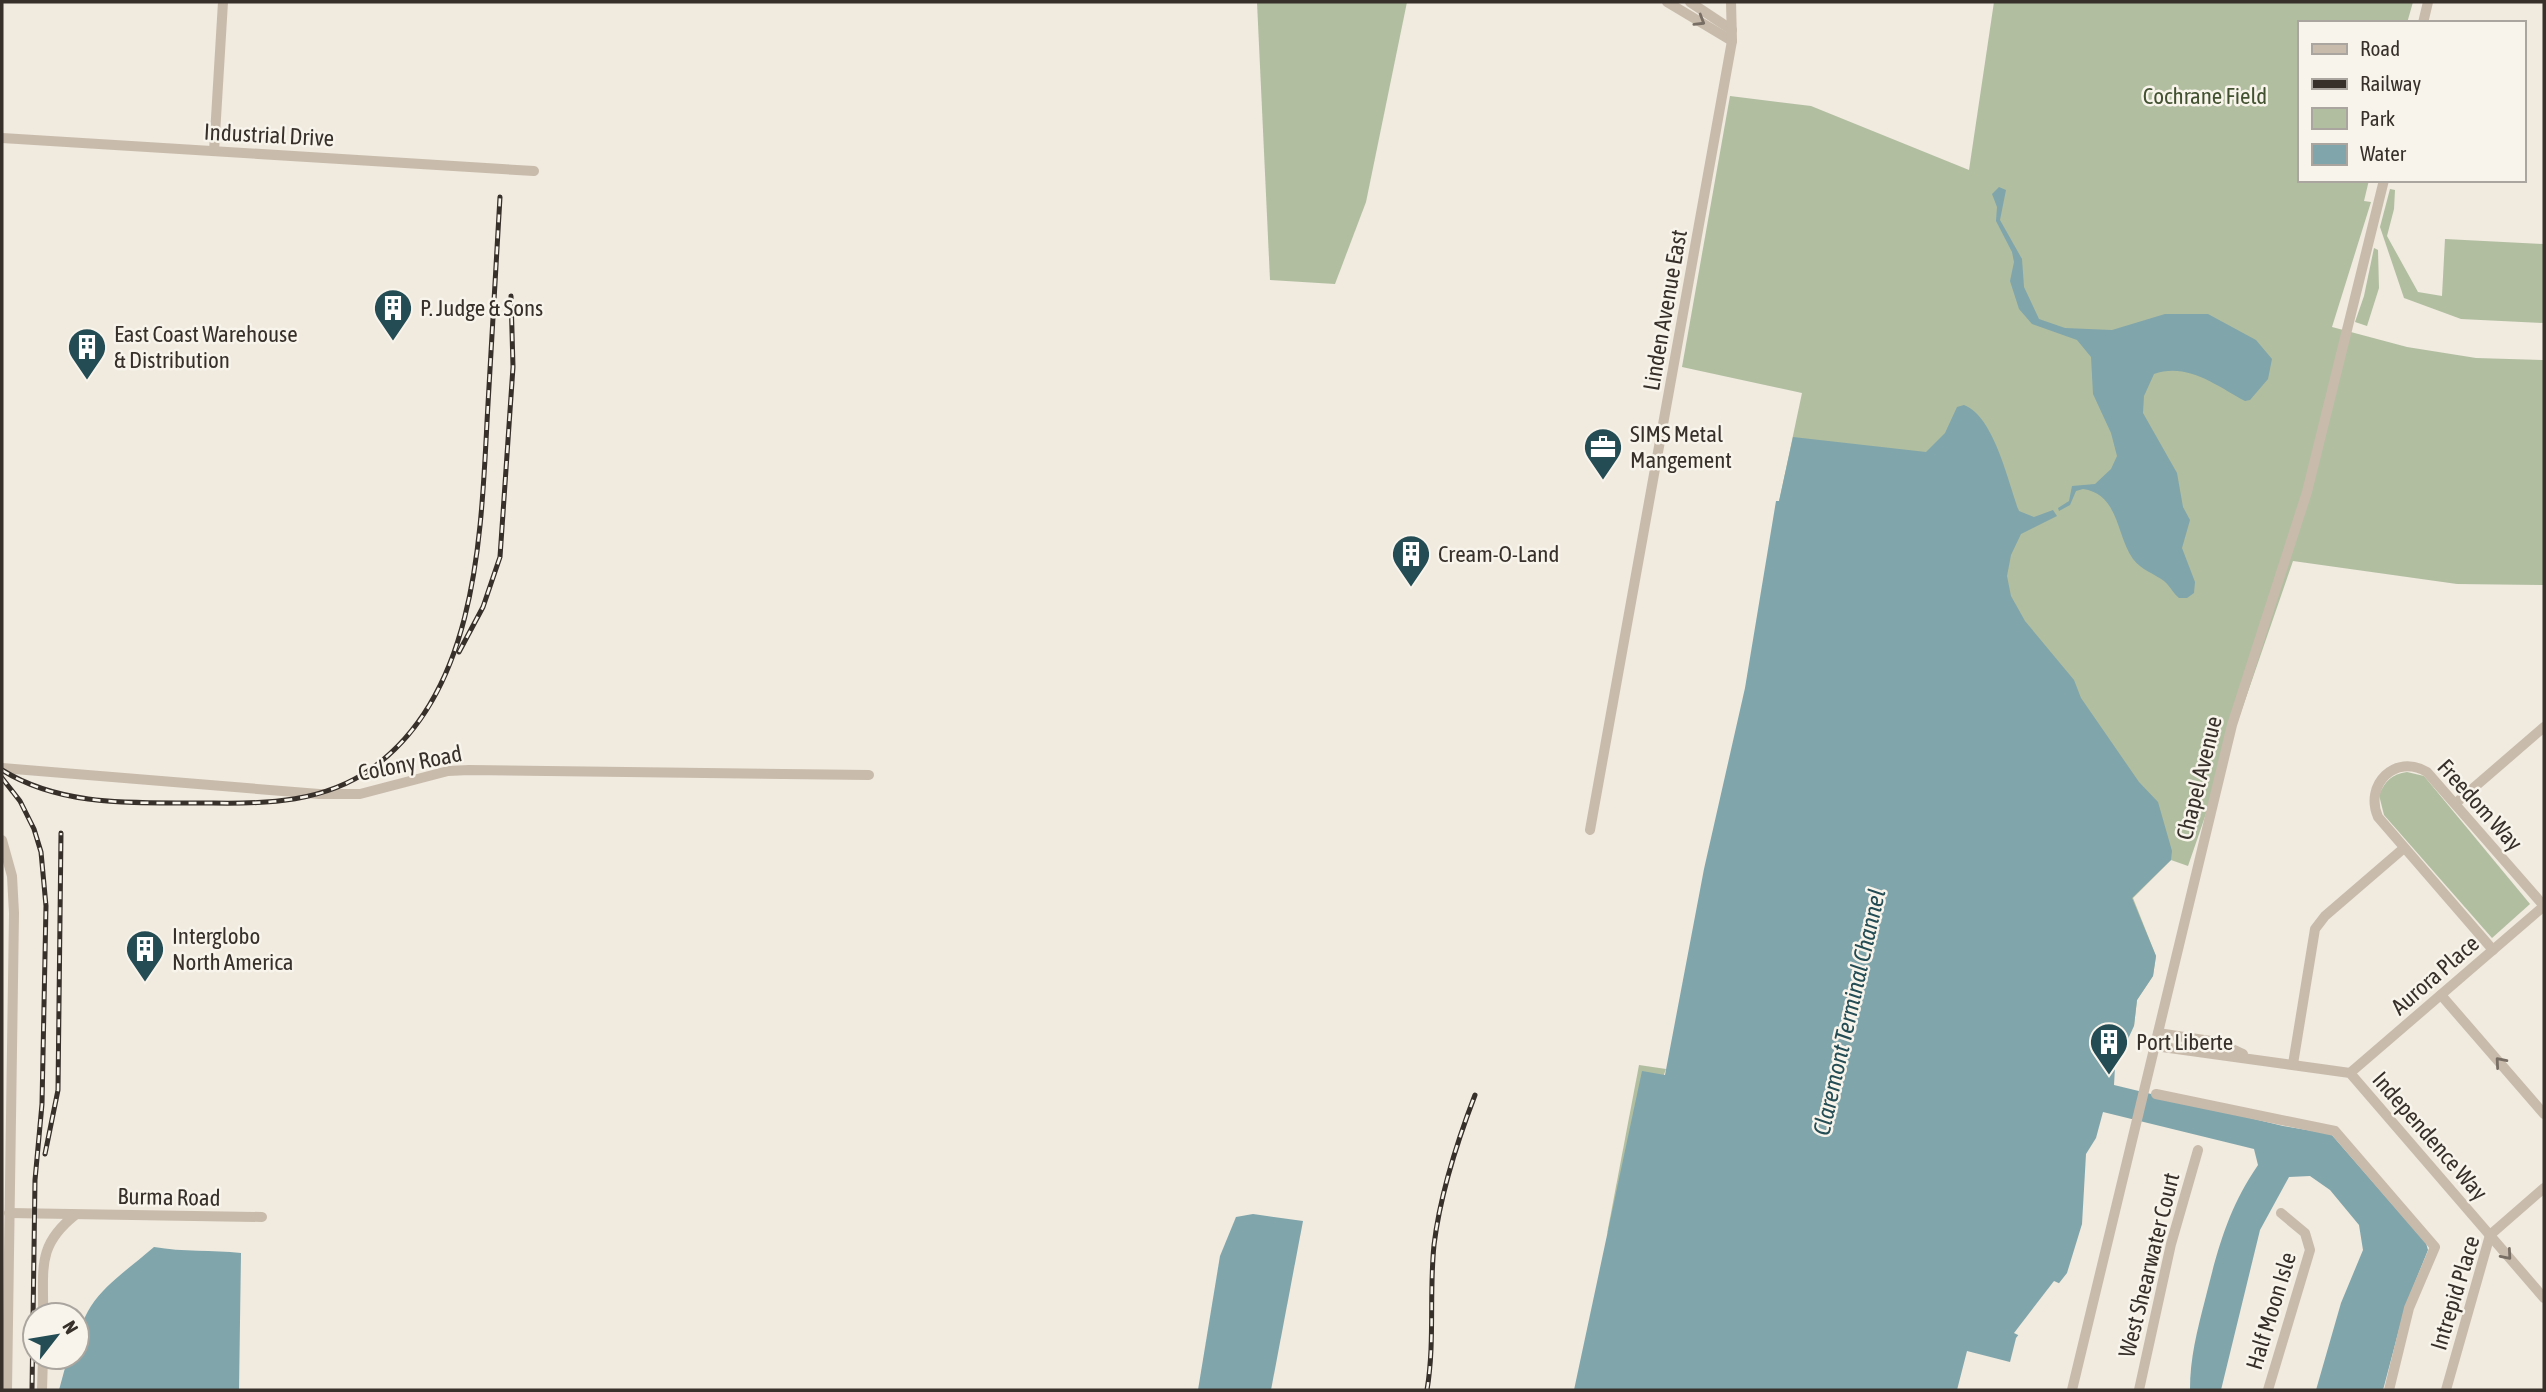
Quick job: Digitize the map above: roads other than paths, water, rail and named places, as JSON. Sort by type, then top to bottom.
[{"type":"street","points":[[214,151],[223,2]]},
{"type":"street","points":[[1667,2],[1732,36]]},
{"type":"street","points":[[1690,2],[1732,36]]},
{"type":"street","name":"Linden Avenue East","points":[[1590,830],[1732,36],[1731,2]]},
{"type":"street","points":[[2423,21],[2428,2]]},
{"type":"street","name":"Industrial Drive","points":[[2,138],[534,171]]},
{"type":"street","name":"Chapel Avenue","points":[[2072,1390],[2232,724],[2308,492],[2384,182]]},
{"type":"street","points":[[2456,803],[2544,727]]},
{"type":"street","name":"Freedom Way","points":[[2493,950],[2378,817],[2374,808],[2375,790],[2385,775],[2403,766],[2423,769],[2456,803],[2544,906]]},
{"type":"street","name":"Colony Road","points":[[2,768],[319,794],[360,794],[448,771],[468,770],[869,775]]},
{"type":"street","points":[[2,840],[12,876],[14,913],[7,1390]]},
{"type":"street","points":[[2292,1064],[2315,929],[2325,916],[2404,848]]},
{"type":"street","name":"Aurora Place","points":[[2350,1073],[2544,906]]},
{"type":"street","points":[[2441,995],[2544,1114]]},
{"type":"street","name":"Independence Way","points":[[2158,1033],[2217,1042],[2253,1058]]},
{"type":"street","name":"Independence Way","points":[[2155,1046],[2350,1073],[2544,1298]]},
{"type":"street","points":[[2156,1094],[2335,1131],[2435,1247],[2409,1308],[2389,1390]]},
{"type":"street","name":"West Shearwater Court","points":[[2139,1390],[2168,1256],[2198,1150]]},
{"type":"street","name":"Intrepid Place","points":[[2446,1390],[2490,1235],[2544,1188]]},
{"type":"street","name":"Burma Road","points":[[9,1213],[262,1217]]},
{"type":"street","name":"Half Moon Isle","points":[[2268,1390],[2310,1250],[2305,1233],[2281,1213]]},
{"type":"street","points":[[44,1301],[46,1249],[55,1232],[76,1214]]},
{"type":"street","points":[[42,1390],[43,1371]]},
{"type":"water","points":[[1999,187],[2006,190],[2000,220],[2022,259],[2024,287],[2039,319],[2065,328],[2112,330],[2165,314],[2208,314],[2256,340],[2272,359],[2268,379],[2250,400],[2245,401],[2201,377],[2178,371],[2154,374],[2144,396],[2143,413],[2177,473],[2183,507],[2190,520],[2182,548],[2195,582],[2194,593],[2187,598],[2179,598],[2164,581],[2136,563],[2127,549],[2110,507],[2095,492],[2083,489],[2076,491],[2070,505],[2059,511],[2058,508],[2069,501],[2072,486],[2095,484],[2111,469],[2117,456],[2111,433],[2093,394],[2091,357],[2077,340],[2032,324],[2019,309],[2010,281],[2014,262],[2012,252],[1996,221],[1997,207],[1992,194]]},
{"type":"water","name":"Claremont Terminal Channel","points":[[1964,405],[1975,412],[1992,436],[2019,511],[2034,517],[2053,510],[2057,516],[2021,534],[2011,555],[2007,576],[2011,596],[2025,621],[2074,680],[2081,698],[2139,782],[2158,802],[2172,851],[2171,860],[2132,898],[2156,956],[2153,976],[2137,1000],[2134,1026],[2115,1067],[2114,1085],[2283,1126],[2331,1134],[2426,1243],[2428,1250],[2405,1307],[2383,1390],[2316,1390],[2341,1303],[2363,1250],[2359,1225],[2330,1190],[2310,1176],[2289,1177],[2260,1230],[2221,1390],[2190,1390],[2194,1345],[2210,1281],[2231,1213],[2258,1165],[2254,1149],[2103,1112],[2096,1138],[2086,1154],[2082,1224],[2067,1273],[2016,1338],[2010,1362],[1967,1351],[1957,1390],[1574,1390],[1642,1071],[1665,1075],[1704,869],[1745,688],[1776,501],[1779,501],[1793,437],[1926,452],[1945,433],[1957,407]]},
{"type":"water","points":[[1253,1214],[1303,1221],[1271,1390],[1198,1390],[1220,1256],[1236,1217]]},
{"type":"water","points":[[154,1247],[241,1253],[239,1390],[59,1390],[64,1371],[91,1371],[91,1306],[112,1282]]},
{"type":"railway","points":[[2,770],[26,783],[51,791],[104,801],[275,801],[315,795],[353,780],[371,769],[407,736],[435,696],[455,651],[468,603],[477,552],[500,197]]},
{"type":"railway","points":[[459,652],[483,607],[500,557],[513,367],[511,296]]},
{"type":"railway","points":[[2,778],[20,801],[34,829],[41,852],[46,906],[42,1104],[35,1180],[32,1390]]},
{"type":"railway","points":[[45,1154],[58,1090],[61,833]]},
{"type":"railway","points":[[1427,1390],[1431,1354],[1434,1245],[1440,1207],[1475,1095]]},
{"type":"place","name":"P. Judge & Sons","points":[[393,342]]},
{"type":"place","name":"East Coast Warehouse & Distribution","points":[[87,381]]},
{"type":"place","name":"SIMS Metal Mangement","points":[[1603,481]]},
{"type":"place","name":"Cream-O-Land","points":[[1411,588]]},
{"type":"place","name":"Interglobo North America","points":[[145,983]]},
{"type":"place","name":"Port Liberte","points":[[2109,1076]]},
{"type":"park label","name":"Cochrane Field","points":[[2205,96]]}]
